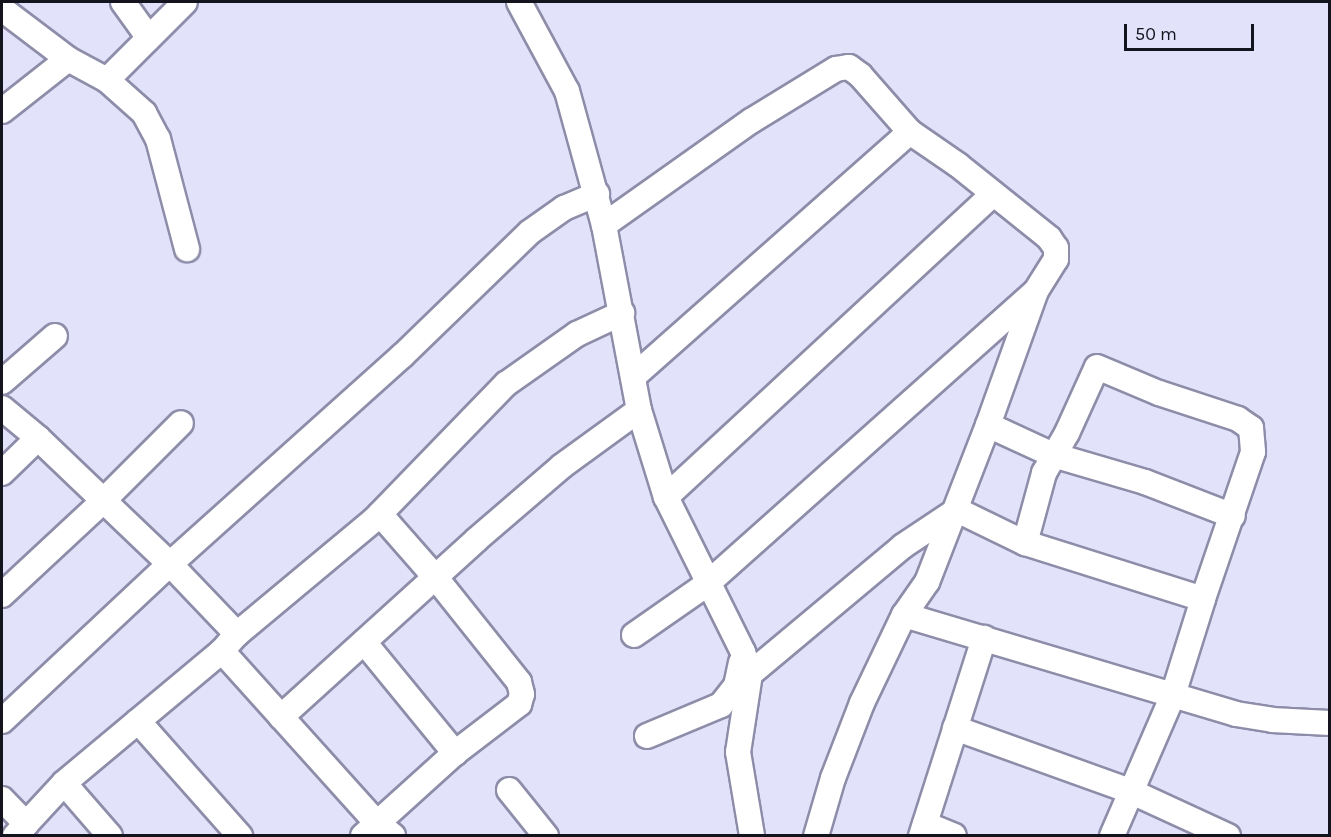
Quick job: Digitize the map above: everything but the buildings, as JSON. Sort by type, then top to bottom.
[{"type":"street","points":[[123,2],[149,38]]},
{"type":"street","points":[[107,80],[185,2]]},
{"type":"street","points":[[519,2],[567,91],[604,225],[639,410],[666,497],[747,663],[738,752],[752,836]]},
{"type":"street","points":[[2,9],[68,59],[107,80],[144,113],[158,140],[187,249]]},
{"type":"street","points":[[2,111],[68,59]]},
{"type":"street","points":[[604,225],[751,121],[836,69],[849,67],[860,75],[910,132],[1049,238],[1056,248],[1056,259],[1036,291],[957,510],[927,582],[904,615],[862,703],[833,777],[816,836]]},
{"type":"street","points":[[633,377],[910,132]]},
{"type":"street","points":[[2,721],[170,564],[402,356],[530,232],[564,208],[597,194]]},
{"type":"street","points":[[666,497],[993,194]]},
{"type":"street","points":[[633,635],[707,584],[1036,291]]},
{"type":"street","points":[[2,799],[20,830],[64,783],[380,514],[506,384],[577,334],[622,313]]},
{"type":"street","points":[[2,382],[54,336]]},
{"type":"street","points":[[1025,543],[1044,473],[1071,425],[1097,367],[1159,393],[1238,419],[1251,428],[1253,452],[1173,695],[1112,836]]},
{"type":"street","points":[[2,408],[38,438],[170,564],[230,642],[281,717],[377,831],[454,753],[519,704],[522,694],[519,682],[436,578],[380,514]]},
{"type":"street","points":[[281,717],[562,466],[639,410]]},
{"type":"street","points":[[2,595],[103,501],[181,423]]},
{"type":"street","points":[[988,425],[1053,455],[1145,482],[1233,516]]},
{"type":"street","points":[[2,472],[38,438]]},
{"type":"street","points":[[957,510],[1025,543],[1203,599]]},
{"type":"street","points":[[647,736],[721,705],[736,686],[747,663],[903,546],[957,510]]},
{"type":"street","points":[[904,615],[1236,714],[1272,720],[1329,723]]},
{"type":"street","points":[[954,836],[923,830],[984,638]]},
{"type":"street","points":[[364,642],[454,753]]},
{"type":"street","points":[[138,721],[240,836]]},
{"type":"street","points":[[955,728],[1130,791],[1228,836]]},
{"type":"street","points":[[64,783],[110,836]]},
{"type":"street","points":[[510,790],[546,836]]}]
